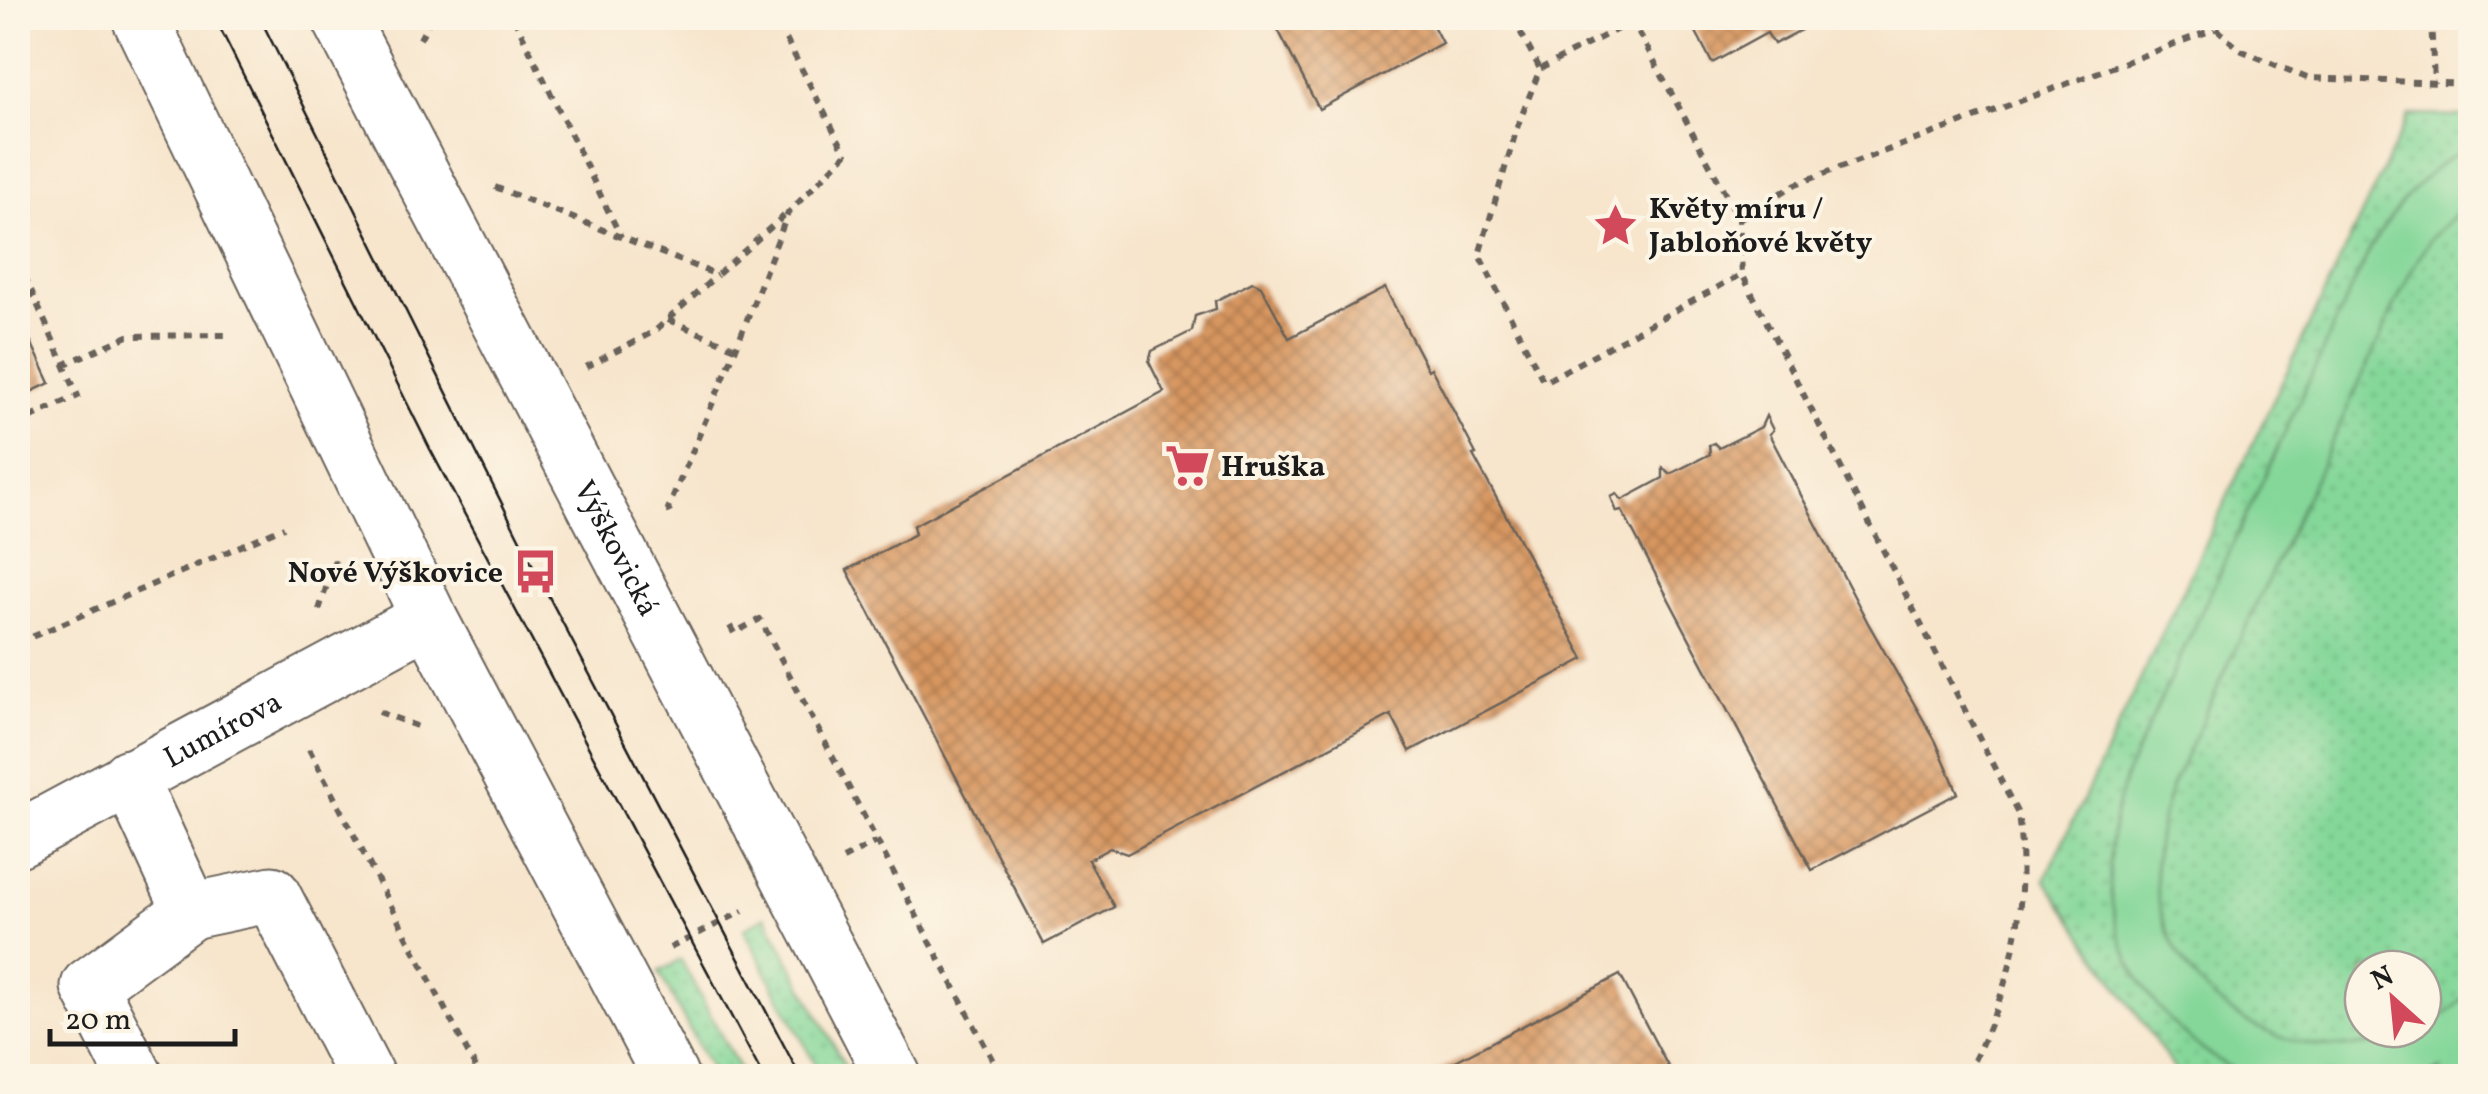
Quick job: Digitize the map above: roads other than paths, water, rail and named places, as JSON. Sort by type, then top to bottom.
[{"type":"street","points":[[140,18],[429,618],[670,1076]]},
{"type":"street","name":"Výškovická","points":[[340,18],[893,1076]]},
{"type":"street","name":"Lumírova","points":[[18,839],[429,618]]},
{"type":"street","points":[[129,778],[191,911]]},
{"type":"street","points":[[135,1076],[89,986],[191,911],[272,894],[366,1076]]},
{"type":"tram line","points":[[215,18],[430,449],[763,1076]]},
{"type":"tram line","points":[[260,18],[536,572],[800,1076]]},
{"type":"place","name":"Květy míru / Jabloňové květy","points":[[1616,225]]},
{"type":"place","name":"Hruška","points":[[1188,466]]},
{"type":"place","name":"Nové Výškovice","points":[[536,572]]}]
